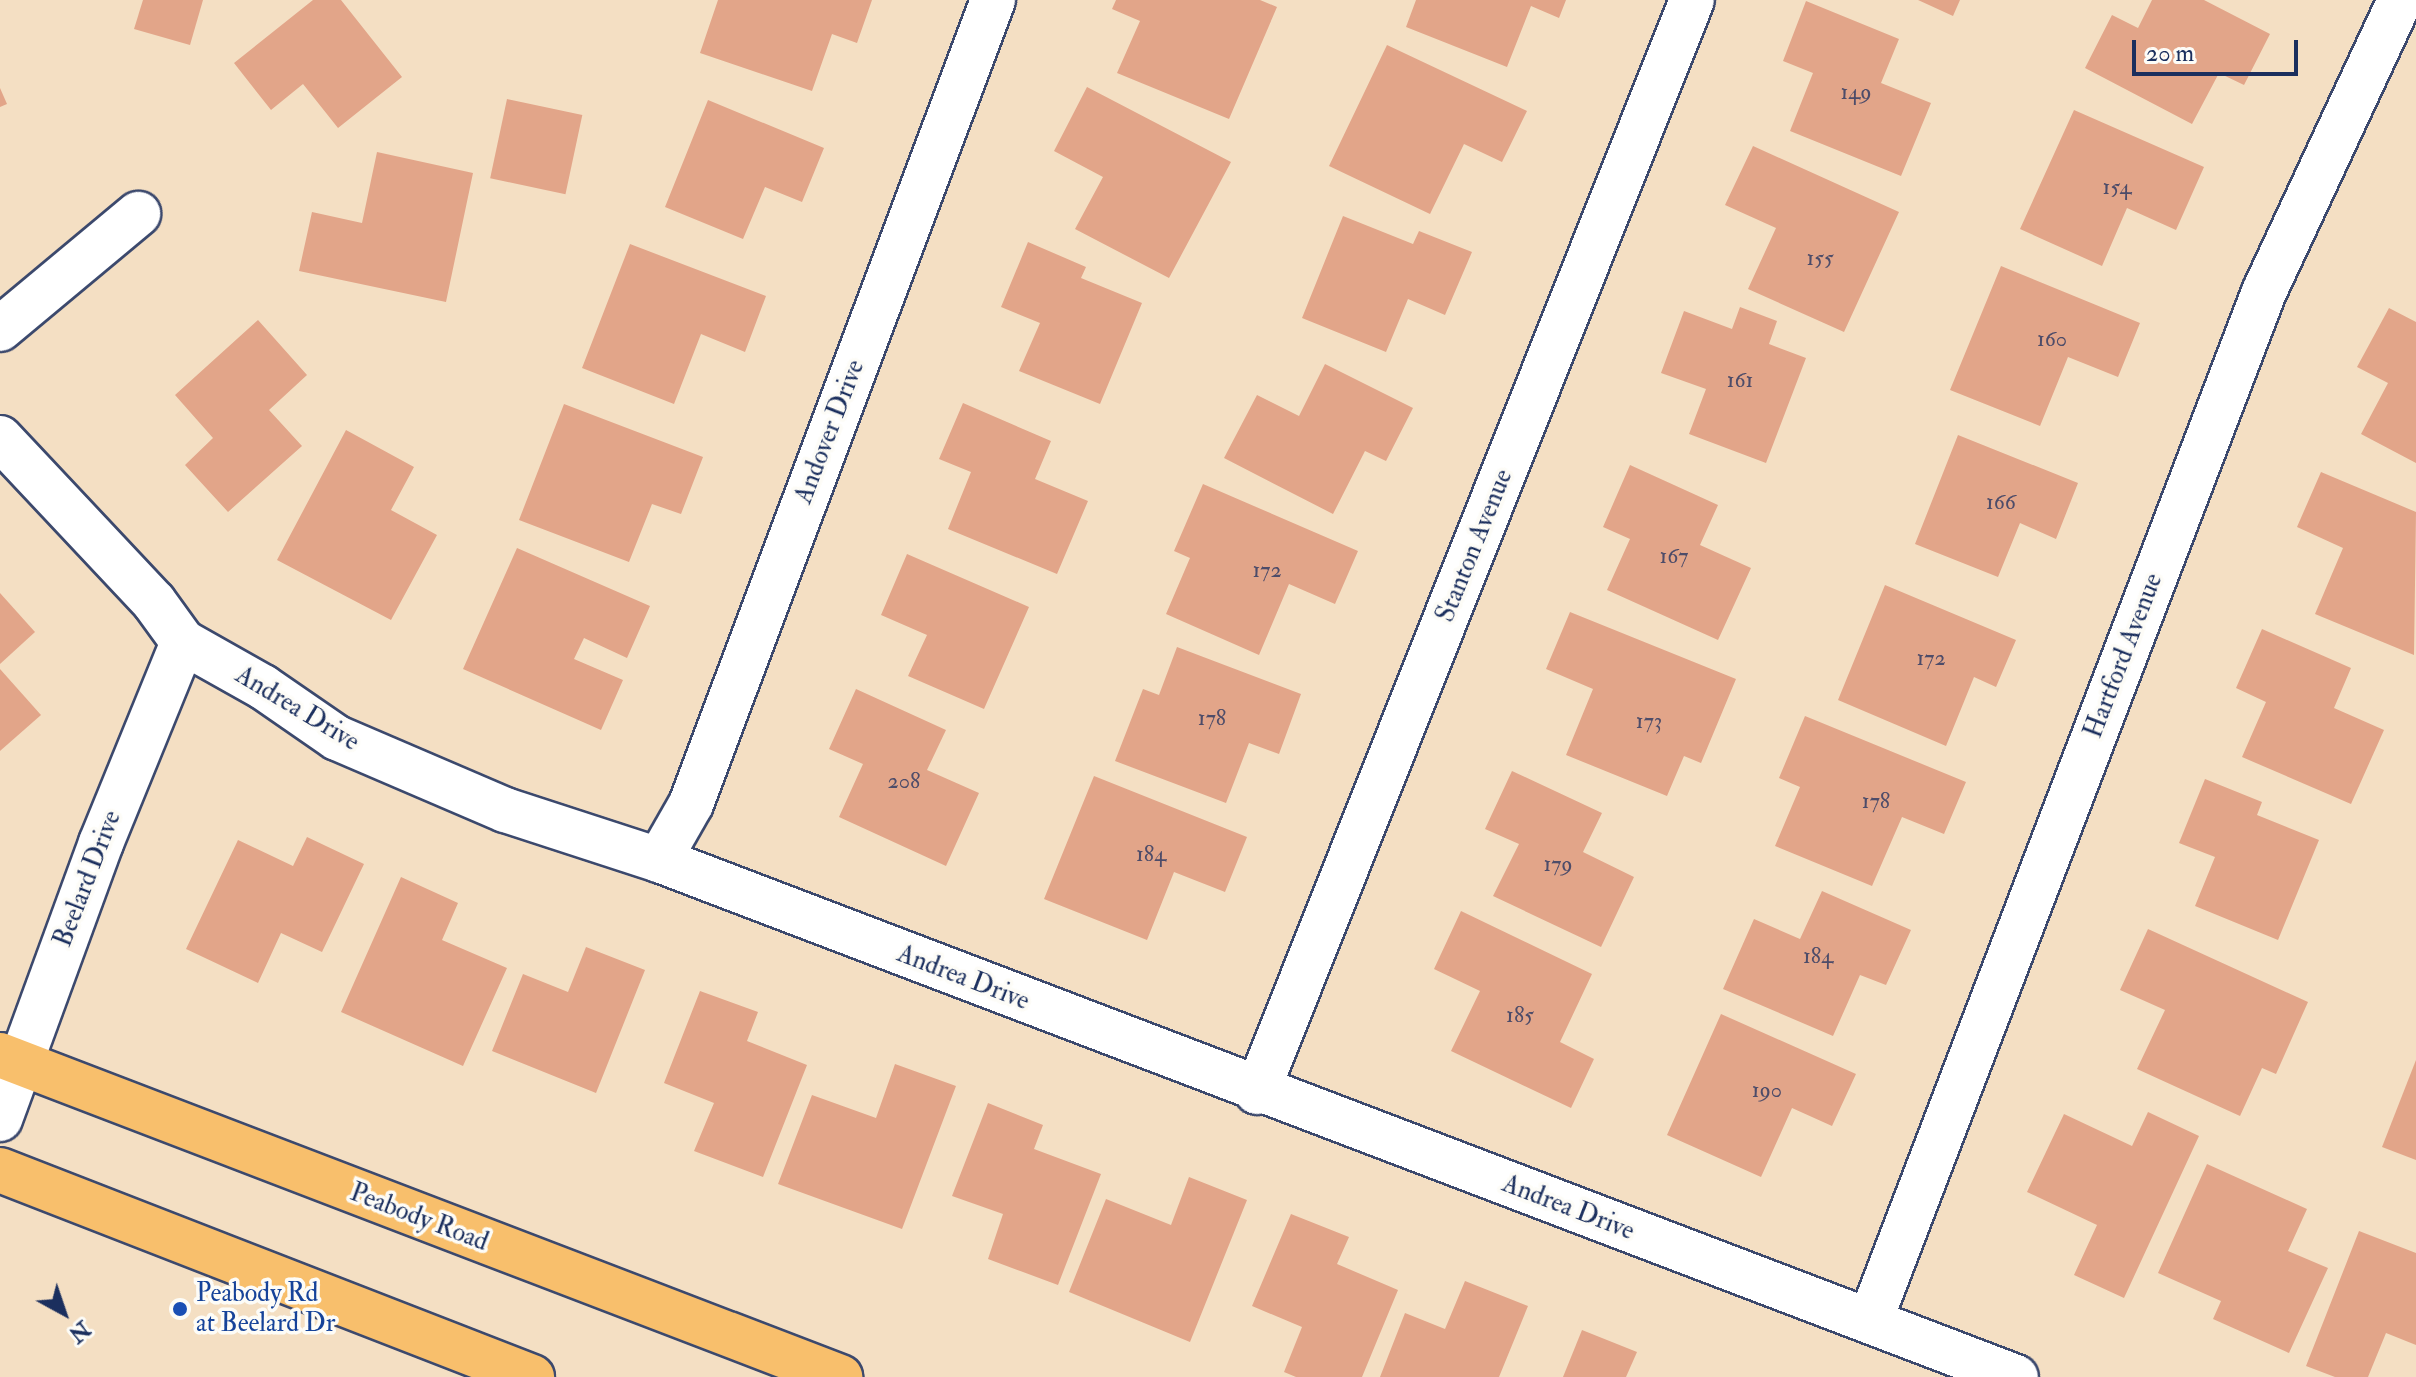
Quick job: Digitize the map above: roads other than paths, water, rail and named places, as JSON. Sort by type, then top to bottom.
[{"type":"main road","name":"Peabody Road","points":[[10,1059],[840,1377]]},
{"type":"main road","points":[[0,1170],[532,1377]]},
{"type":"street","name":"Andover Drive","points":[[659,860],[691,804],[993,0]]},
{"type":"street","name":"Stanton Avenue","points":[[1257,1092],[1692,0]]},
{"type":"street","name":"Hartford Avenue","points":[[1870,1321],[2264,292],[2400,0]]},
{"type":"street","points":[[0,329],[138,214]]},
{"type":"street","name":"Andrea Drive","points":[[0,438],[154,602],[183,642],[263,687],[337,738],[505,810],[659,860],[1257,1092],[2016,1377]]},
{"type":"street","name":"Beelard Drive","points":[[0,1119],[10,1059],[183,642]]},
{"type":"place","name":"Peabody Rd at Beelard Dr","points":[[180,1309]]}]
